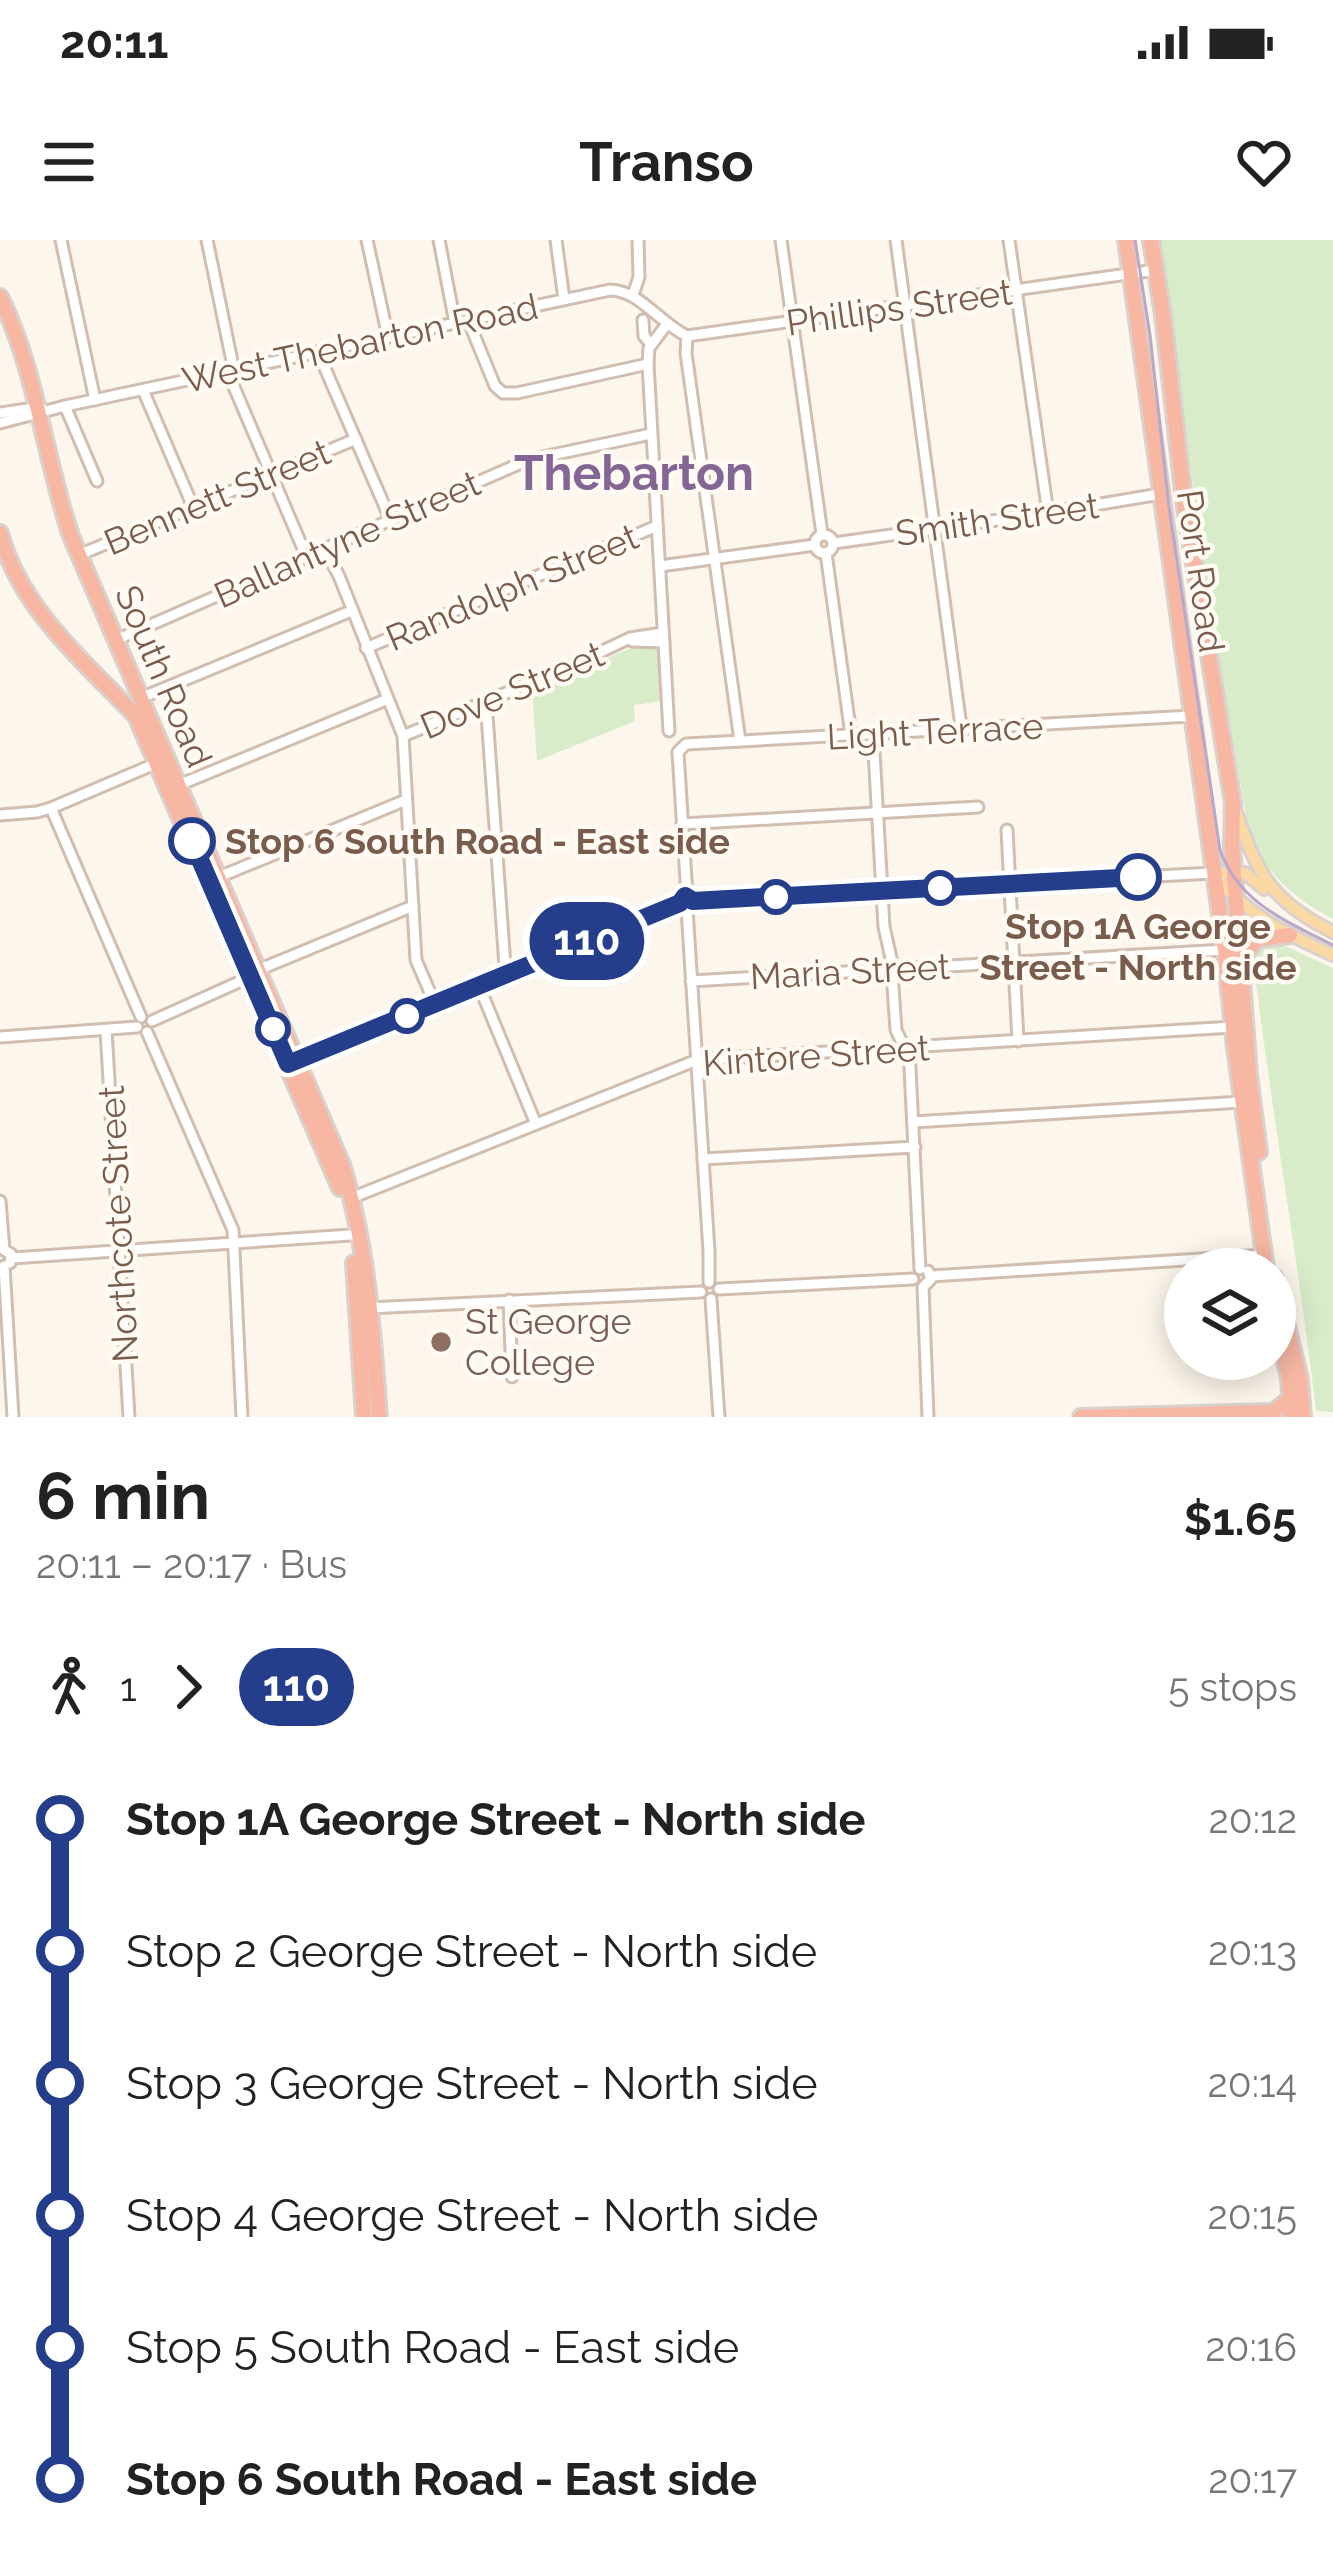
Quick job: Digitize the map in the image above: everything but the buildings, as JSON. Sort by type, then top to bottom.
[{"type":"highway","name":"Port Road","points":[[1126,240],[1213,873],[1240,1027]]},
{"type":"highway","name":"Port Road","points":[[1151,240],[1185,508],[1233,803],[1242,958],[1240,1027]]},
{"type":"highway","name":"South Road","points":[[0,297],[37,411],[56,494],[79,555],[141,698],[162,761],[337,1154],[362,1249],[364,1417]]},
{"type":"highway","name":"South Road","points":[[0,533],[41,614],[136,716],[162,761]]},
{"type":"highway","points":[[1191,716],[1201,713],[1216,697]]},
{"type":"highway","points":[[1242,958],[1257,939],[1290,935]]},
{"type":"highway","points":[[1240,1027],[1267,1248]]},
{"type":"highway","name":"South Road","points":[[293,1063],[339,1185],[379,1417]]},
{"type":"highway","points":[[1292,1380],[1296,1395]]},
{"type":"highway","points":[[1293,1380],[1298,1417]]},
{"type":"highway","points":[[1081,1417],[1273,1412],[1296,1395]]},
{"type":"main road","name":"Port Road","points":[[1233,803],[1258,869],[1272,889],[1300,916],[1333,932]]},
{"type":"main road","points":[[1213,873],[1250,875],[1284,909],[1300,916]]},
{"type":"main road","points":[[1213,873],[1237,901],[1333,956]]},
{"type":"street","points":[[61,240],[94,400]]},
{"type":"street","points":[[207,240],[231,372],[307,558]]},
{"type":"street","points":[[367,240],[388,337]]},
{"type":"street","points":[[439,240],[455,323]]},
{"type":"street","points":[[556,240],[564,299]]},
{"type":"street","points":[[638,240],[639,282],[633,295],[646,315],[687,336],[740,741]]},
{"type":"street","points":[[781,240],[823,534]]},
{"type":"street","points":[[896,240],[964,730]]},
{"type":"street","points":[[1009,240],[1048,513]]},
{"type":"street","name":"Phillips Street","points":[[687,336],[1156,270]]},
{"type":"street","name":"West Thebarton Road","points":[[0,413],[65,406],[610,290],[633,295]]},
{"type":"street","points":[[646,315],[644,336],[651,344]]},
{"type":"street","points":[[468,320],[495,386],[503,393],[648,364]]},
{"type":"street","points":[[667,324],[651,344],[648,364],[669,731]]},
{"type":"street","points":[[318,352],[391,521]]},
{"type":"street","points":[[143,390],[194,509]]},
{"type":"street","points":[[65,406],[97,481]]},
{"type":"street","name":"West Thebarton Road","points":[[0,423],[37,411]]},
{"type":"street","name":"Ballantyne Street","points":[[116,640],[528,460],[651,434]]},
{"type":"street","name":"Bennett Street","points":[[79,555],[356,439]]},
{"type":"street","name":"Smith Street","points":[[834,543],[1160,494]]},
{"type":"street","name":"Randolph Street","points":[[366,648],[657,526]]},
{"type":"street","points":[[823,534],[834,543],[826,553],[815,545],[823,534]]},
{"type":"street","points":[[660,566],[815,545]]},
{"type":"street","points":[[326,550],[403,736],[416,960],[435,1004]]},
{"type":"street","points":[[826,553],[851,735]]},
{"type":"street","points":[[141,698],[351,610]]},
{"type":"street","name":"Dove Street","points":[[403,736],[640,634],[663,638]]},
{"type":"street","points":[[174,788],[388,699]]},
{"type":"street","points":[[486,701],[508,974]]},
{"type":"street","name":"Light Terrace","points":[[682,824],[680,748],[686,744],[1191,716]]},
{"type":"street","points":[[873,734],[884,927],[896,1030],[907,1049],[929,1282],[923,1287]]},
{"type":"street","points":[[0,815],[51,808],[162,761]]},
{"type":"street","points":[[214,879],[406,800]]},
{"type":"street","points":[[718,1417],[711,1300],[704,1297],[710,1287],[682,824],[978,807]]},
{"type":"street","points":[[51,808],[233,1230],[242,1417]]},
{"type":"street","points":[[1006,830],[1018,1041]]},
{"type":"street","points":[[293,1063],[687,902],[1213,873]]},
{"type":"street","points":[[0,1037],[144,1024],[413,906]]},
{"type":"street","name":"Maria Street","points":[[691,981],[1225,950]]},
{"type":"street","points":[[479,986],[536,1124]]},
{"type":"street","name":"Kintore Street","points":[[351,1198],[697,1060],[1240,1027]]},
{"type":"street","name":"Northcote Street","points":[[106,1030],[129,1417]]},
{"type":"street","points":[[913,1122],[1248,1102]]},
{"type":"street","points":[[703,1159],[915,1147]]},
{"type":"street","points":[[0,1201],[13,1417]]},
{"type":"street","points":[[4,1258],[351,1235]]},
{"type":"street","points":[[923,1287],[915,1284],[915,1272],[1164,1265]]},
{"type":"street","points":[[363,1309],[913,1279]]},
{"type":"street","points":[[923,1287],[928,1417]]},
{"type":"street","points":[[509,1300],[512,1376]]},
{"type":"green space","points":[[1160,240],[1333,240],[1333,919],[1281,882],[1262,858],[1248,828],[1209,602]]},
{"type":"green space","points":[[661,643],[662,701],[634,705],[635,721],[537,761],[532,689],[634,647]]},
{"type":"green space","points":[[1279,943],[1333,968],[1333,1412],[1316,1411],[1253,958],[1258,946]]},
{"type":"tram line","points":[[1135,240],[1220,850],[1252,897],[1333,945]]},
{"type":"bus line","name":"110","points":[[192,841],[288,1064],[680,903],[685,896],[693,901],[1138,877]]},
{"type":"place","name":"Stop 6 South Road - East side","points":[[192,841]]},
{"type":"place","name":"Stop 1A George Street - North side","points":[[1138,877]]},
{"type":"place","name":"St George College","points":[[441,1342]]},
{"type":"district","name":"Thebarton","points":[[634,473]]}]
